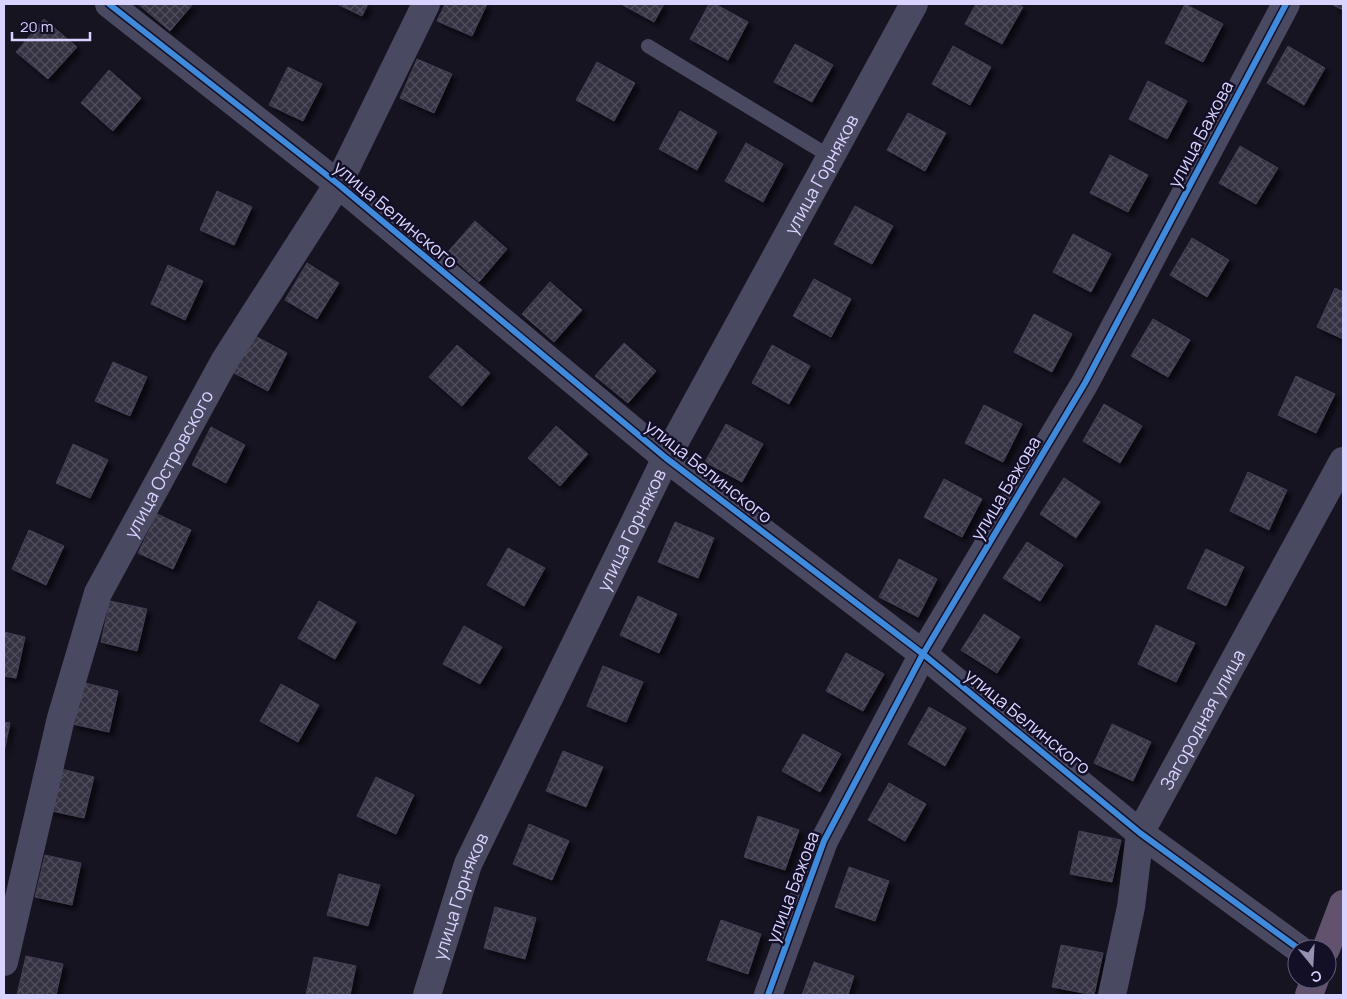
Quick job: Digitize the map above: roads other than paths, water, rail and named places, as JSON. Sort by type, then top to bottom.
[{"type":"highway","points":[[1330,939],[1343,904]]},
{"type":"street","name":"улица Белинского","points":[[109,4],[338,184],[666,458],[923,654],[1140,833],[1287,940]]},
{"type":"street","name":"улица Островского","points":[[4,962],[61,718],[98,593],[225,360],[338,184],[426,4]]},
{"type":"street","name":"улица Горняков","points":[[427,995],[468,864],[666,458],[914,4]]},
{"type":"street","name":"улица Бажова","points":[[768,995],[824,840],[923,654],[1085,384],[1286,4]]},
{"type":"street","name":"Загородная улица","points":[[1112,995],[1131,907],[1140,833],[1343,461]]},
{"type":"lane","points":[[648,46],[831,158]]}]
